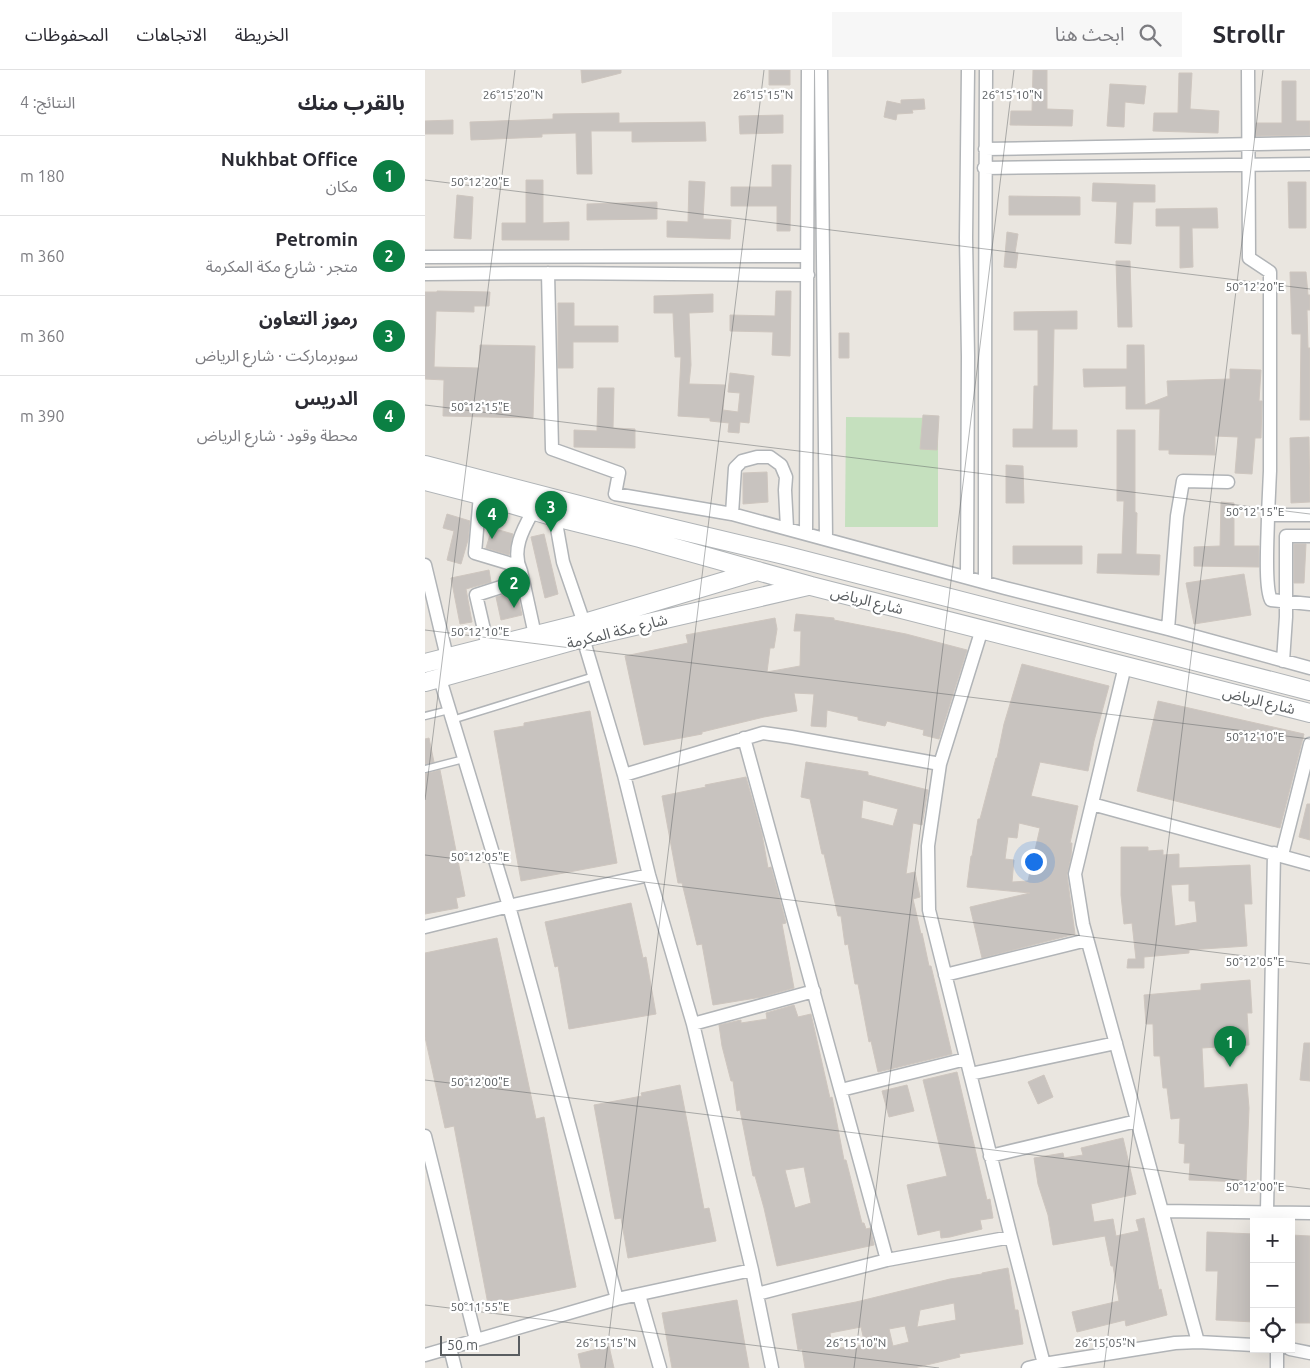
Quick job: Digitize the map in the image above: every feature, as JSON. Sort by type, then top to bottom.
[{"type":"main road","name":"شارع الرياض","points":[[425,465],[637,520],[784,555],[1310,691]]},
{"type":"main road","name":"شارع الرياض","points":[[425,481],[811,586],[1310,713]]},
{"type":"main road","points":[[627,535],[636,529],[637,520]]},
{"type":"main road","points":[[711,558],[716,564],[716,584]]},
{"type":"main road","name":"شارع مكة المكرمة","points":[[432,680],[584,631],[716,584],[759,571]]},
{"type":"main road","name":"شارع مكة المكرمة","points":[[425,663],[535,635],[584,631],[811,586]]},
{"type":"street","points":[[806,534],[808,70]]},
{"type":"street","points":[[821,70],[826,539]]},
{"type":"street","points":[[967,577],[968,356],[966,238],[968,70]]},
{"type":"street","points":[[985,582],[984,168],[986,70]]},
{"type":"street","points":[[1248,70],[1249,258],[1270,272],[1269,595],[1271,600],[1310,604]]},
{"type":"street","points":[[985,149],[1310,143]]},
{"type":"street","points":[[984,168],[1248,163],[1310,164]]},
{"type":"street","points":[[425,257],[807,256]]},
{"type":"street","points":[[548,273],[552,449],[619,473],[615,494],[732,514],[1310,668]]},
{"type":"street","points":[[425,274],[808,275]]},
{"type":"street","points":[[732,514],[735,468],[742,461],[757,457],[770,458],[781,465],[787,477],[785,490],[787,528]]},
{"type":"street","points":[[1168,629],[1177,516],[1183,481],[1228,482]]},
{"type":"street","points":[[480,495],[475,553],[518,566]]},
{"type":"street","points":[[533,510],[517,545],[518,566],[523,580],[535,635]]},
{"type":"street","points":[[1268,515],[1310,515]]},
{"type":"street","points":[[555,517],[563,562],[584,631],[594,676],[624,775],[649,875],[693,1024],[752,1270],[772,1368]]},
{"type":"street","points":[[1283,661],[1287,602],[1287,536],[1310,536]]},
{"type":"street","points":[[425,565],[447,657]]},
{"type":"street","points":[[487,647],[476,595],[523,580]]},
{"type":"street","points":[[982,629],[940,764],[928,846],[929,910],[1044,1364]]},
{"type":"street","points":[[1125,666],[1075,874],[1087,940],[1198,1342]]},
{"type":"street","points":[[432,680],[451,715],[509,906],[617,1300]]},
{"type":"street","points":[[624,775],[763,733],[940,764]]},
{"type":"street","points":[[744,738],[887,1260]]},
{"type":"street","points":[[1267,1211],[1278,854],[1310,744]]},
{"type":"street","points":[[1092,804],[1310,864]]},
{"type":"street","points":[[425,927],[649,875]]},
{"type":"street","points":[[945,975],[1087,940]]},
{"type":"street","points":[[693,1024],[814,991]]},
{"type":"street","points":[[970,1074],[1116,1043]]},
{"type":"street","points":[[841,1090],[966,1058]]},
{"type":"street","points":[[990,1156],[1137,1121]]},
{"type":"street","points":[[425,1136],[476,1340]]},
{"type":"street","points":[[1162,1211],[1310,1213]]},
{"type":"street","points":[[757,1294],[887,1260],[1011,1237]]},
{"type":"street","points":[[425,1355],[617,1300],[752,1270]]},
{"type":"street","points":[[639,1295],[660,1368]]},
{"type":"street","points":[[1028,1368],[1175,1343],[1198,1342],[1250,1345]]},
{"type":"street","points":[[450,1348],[455,1368]]},
{"type":"street","points":[[1295,1350],[1310,1353]]},
{"type":"street","points":[[1277,1353],[1277,1368]]},
{"type":"lane","points":[[425,716],[451,715],[594,676]]},
{"type":"lane","points":[[425,770],[464,759]]},
{"type":"green space","points":[[846,417],[938,418],[938,527],[845,527]]},
{"type":"building","points":[[581,70],[621,70],[621,73],[582,83]]},
{"type":"building","points":[[769,70],[790,70],[790,85],[769,85]]},
{"type":"building","points":[[1033,70],[1047,70],[1047,109],[1073,110],[1072,126],[1010,125],[1011,111],[1032,111]]},
{"type":"building","points":[[1179,73],[1192,73],[1190,109],[1219,111],[1218,133],[1153,131],[1154,113],[1178,113]]},
{"type":"building","points":[[1282,81],[1296,81],[1296,121],[1310,121],[1310,135],[1256,136],[1256,123],[1282,123]]},
{"type":"building","points":[[1110,84],[1146,86],[1144,104],[1125,102],[1124,127],[1107,126]]},
{"type":"building","points":[[924,99],[925,109],[912,110],[913,113],[897,114],[896,120],[884,117],[887,101],[901,104],[901,100]]},
{"type":"building","points":[[619,113],[619,123],[705,122],[706,141],[632,142],[632,131],[591,131],[592,174],[577,174],[576,133],[542,134],[542,137],[471,140],[470,122],[553,119],[553,114]]},
{"type":"building","points":[[783,115],[783,133],[740,134],[739,116]]},
{"type":"building","points":[[453,120],[453,134],[425,134],[425,121]]},
{"type":"building","points":[[772,165],[791,165],[790,231],[777,231],[777,206],[731,206],[731,187],[772,187]]},
{"type":"building","points":[[526,180],[543,180],[543,223],[569,222],[569,240],[502,240],[502,223],[526,223]]},
{"type":"building","points":[[689,181],[705,182],[703,219],[731,220],[730,239],[667,237],[667,221],[688,222]]},
{"type":"building","points":[[1288,182],[1306,182],[1306,228],[1289,228]]},
{"type":"building","points":[[1093,183],[1155,185],[1155,202],[1133,202],[1131,244],[1115,243],[1117,202],[1092,201]]},
{"type":"building","points":[[457,195],[473,197],[471,239],[454,238]]},
{"type":"building","points":[[1009,196],[1080,197],[1080,215],[1009,215]]},
{"type":"building","points":[[657,202],[657,219],[587,220],[587,204]]},
{"type":"building","points":[[1217,208],[1218,228],[1192,228],[1193,267],[1180,268],[1180,226],[1156,226],[1156,209]]},
{"type":"building","points":[[1007,232],[1018,234],[1015,253],[1018,253],[1016,268],[1004,267]]},
{"type":"building","points":[[1116,261],[1130,261],[1132,327],[1118,327]]},
{"type":"building","points":[[1290,272],[1306,272],[1308,295],[1310,295],[1310,310],[1307,310],[1308,348],[1310,348],[1310,420],[1300,420],[1301,334],[1292,334]]},
{"type":"building","points":[[776,291],[791,291],[790,356],[772,355],[773,332],[730,331],[730,315],[775,316]]},
{"type":"building","points":[[425,292],[490,292],[489,306],[474,306],[474,312],[436,311],[434,367],[479,368],[480,345],[535,346],[533,418],[443,416],[444,380],[425,379]]},
{"type":"building","points":[[713,294],[713,312],[689,313],[691,365],[689,384],[725,385],[723,410],[738,412],[740,393],[728,392],[730,373],[754,376],[749,423],[740,422],[739,433],[728,432],[729,423],[710,421],[710,418],[678,416],[681,357],[675,357],[673,313],[654,313],[654,296]]},
{"type":"building","points":[[558,303],[574,303],[574,326],[618,326],[618,342],[573,342],[573,368],[558,368]]},
{"type":"building","points":[[1077,311],[1077,329],[1054,329],[1052,430],[1077,430],[1077,447],[1013,447],[1013,429],[1033,429],[1034,386],[1038,386],[1038,330],[1014,330],[1014,312]]},
{"type":"building","points":[[839,333],[849,333],[849,358],[839,358]]},
{"type":"building","points":[[1127,345],[1144,345],[1145,405],[1168,396],[1167,381],[1230,379],[1230,369],[1261,370],[1259,401],[1262,401],[1261,438],[1255,438],[1252,474],[1235,473],[1238,437],[1215,436],[1215,455],[1169,454],[1169,450],[1159,450],[1160,409],[1126,409],[1126,386],[1084,387],[1083,369],[1127,369]]},
{"type":"building","points":[[598,388],[614,388],[613,428],[635,429],[635,448],[574,447],[574,430],[597,431]]},
{"type":"building","points":[[923,415],[939,416],[937,450],[920,449]]},
{"type":"building","points":[[1117,430],[1135,430],[1136,554],[1160,555],[1159,575],[1097,573],[1098,554],[1122,554],[1124,501],[1117,501]]},
{"type":"building","points":[[1309,437],[1310,502],[1291,503],[1290,438]]},
{"type":"building","points":[[1006,465],[1023,466],[1024,503],[1006,503]]},
{"type":"building","points":[[767,472],[768,502],[743,504],[743,473]]},
{"type":"building","points":[[1221,502],[1234,503],[1234,546],[1259,546],[1259,567],[1194,566],[1194,547],[1220,546]]},
{"type":"building","points":[[447,514],[470,521],[468,540],[461,564],[447,560],[454,531],[443,528]]},
{"type":"building","points":[[492,528],[513,534],[509,555],[486,548]]},
{"type":"building","points":[[544,534],[558,594],[545,598],[531,537]]},
{"type":"building","points":[[1294,544],[1306,544],[1304,583],[1294,583]]},
{"type":"building","points":[[1013,546],[1082,546],[1082,564],[1013,564]]},
{"type":"building","points":[[489,570],[491,582],[466,589],[472,622],[460,624],[451,578]]},
{"type":"building","points":[[1244,574],[1251,615],[1194,624],[1186,583]]},
{"type":"building","points":[[517,592],[522,615],[501,620],[496,597]]},
{"type":"building","points":[[796,614],[834,618],[834,620],[906,634],[967,650],[939,739],[923,735],[924,730],[887,721],[885,726],[827,710],[826,727],[811,726],[814,694],[794,693],[797,711],[702,732],[702,734],[644,745],[625,656],[688,643],[686,635],[775,618],[777,629],[774,648],[770,648],[767,672],[800,666],[801,631],[794,631]]},
{"type":"building","points":[[1022,664],[1109,686],[1088,771],[1040,762],[1031,796],[1078,806],[1070,843],[1072,843],[1071,857],[1067,875],[1075,934],[982,958],[970,907],[1030,893],[967,887],[978,819],[980,819],[997,758],[1004,724]],"holes":[[[1019,823],[1040,828],[1028,881],[1012,882],[1014,860],[1005,859],[1008,837],[1017,838]]]},
{"type":"building","points":[[1158,701],[1304,734],[1280,828],[1137,791]]},
{"type":"building","points":[[590,711],[617,863],[521,881],[494,731],[524,726],[524,723]]},
{"type":"building","points":[[429,738],[434,762],[425,764],[425,739]]},
{"type":"building","points":[[806,762],[868,772],[868,775],[928,790],[922,825],[913,823],[906,874],[915,872],[920,897],[913,899],[952,1054],[878,1072],[871,1041],[869,1042],[858,984],[855,984],[848,944],[845,945],[841,916],[838,916],[810,799],[801,797]],"holes":[[[863,800],[898,809],[893,826],[861,818]]]},
{"type":"building","points":[[440,770],[465,896],[456,898],[458,908],[425,914],[425,774]]},
{"type":"building","points":[[746,777],[762,834],[768,868],[771,867],[786,923],[782,924],[794,988],[762,997],[713,1005],[702,944],[697,945],[682,883],[678,883],[662,796]]},
{"type":"building","points":[[1307,804],[1310,804],[1310,840],[1299,837]]},
{"type":"building","points":[[1121,847],[1148,847],[1148,851],[1163,850],[1163,855],[1179,854],[1179,868],[1250,865],[1252,904],[1244,904],[1247,946],[1189,950],[1189,953],[1144,957],[1144,968],[1127,968],[1128,959],[1136,959],[1132,923],[1124,924],[1121,895]],"holes":[[[1189,884],[1189,901],[1195,901],[1197,922],[1175,926],[1171,885]]]},
{"type":"building","points":[[631,903],[643,958],[646,957],[656,1014],[569,1029],[558,966],[555,967],[545,922]]},
{"type":"building","points":[[497,938],[536,1119],[544,1117],[576,1287],[488,1304],[454,1126],[445,1128],[425,1037],[425,953]]},
{"type":"building","points":[[1250,980],[1252,1013],[1247,1013],[1249,1045],[1202,1048],[1204,1088],[1247,1084],[1249,1108],[1246,1182],[1189,1180],[1190,1163],[1184,1163],[1185,1144],[1179,1143],[1180,1118],[1171,1119],[1167,1088],[1163,1088],[1160,1056],[1154,1056],[1153,1024],[1146,1024],[1144,995],[1201,990],[1201,984]]},
{"type":"building","points":[[794,1005],[798,1017],[811,1014],[830,1098],[832,1097],[844,1160],[846,1160],[862,1223],[864,1223],[866,1229],[870,1228],[874,1245],[777,1266],[764,1208],[755,1176],[753,1176],[740,1110],[737,1111],[733,1081],[731,1081],[722,1046],[719,1025],[741,1020],[741,1023],[767,1019],[766,1013]],"holes":[[[804,1167],[811,1203],[795,1208],[785,1170]]]},
{"type":"building","points":[[1304,1043],[1310,1043],[1310,1081],[1300,1080]]},
{"type":"building","points":[[957,1072],[987,1200],[990,1199],[993,1218],[980,1220],[982,1229],[950,1237],[941,1238],[940,1230],[918,1235],[907,1185],[947,1176],[923,1080]]},
{"type":"building","points":[[1044,1075],[1053,1097],[1038,1104],[1028,1082]]},
{"type":"building","points":[[680,1085],[704,1209],[709,1208],[716,1241],[628,1258],[621,1218],[615,1219],[594,1105],[642,1096],[641,1093]]},
{"type":"building","points":[[907,1085],[914,1111],[889,1117],[882,1091]]},
{"type":"building","points":[[1123,1138],[1136,1194],[1091,1204],[1094,1222],[1113,1219],[1116,1236],[1139,1231],[1136,1220],[1144,1218],[1159,1290],[1161,1289],[1167,1315],[1126,1326],[1125,1320],[1077,1332],[1072,1312],[1119,1301],[1113,1266],[1111,1266],[1105,1236],[1053,1245],[1048,1215],[1038,1184],[1034,1158],[1063,1153],[1064,1158],[1083,1155],[1081,1148]]},
{"type":"building","points":[[1207,1232],[1250,1234],[1250,1322],[1216,1320],[1218,1271],[1206,1271]]},
{"type":"building","points":[[1295,1235],[1310,1236],[1310,1323],[1295,1323]]},
{"type":"building","points":[[1008,1268],[1015,1310],[1018,1310],[1023,1344],[959,1354],[960,1357],[914,1368],[805,1368],[802,1349],[798,1350],[792,1314],[856,1302]],"holes":[[[954,1303],[956,1320],[917,1327],[920,1310]],[[905,1326],[909,1342],[893,1346],[889,1329]],[[861,1327],[865,1345],[832,1349],[830,1333]]]},
{"type":"building","points":[[737,1300],[749,1368],[672,1368],[662,1313]]},
{"type":"building","points":[[609,1346],[614,1368],[581,1368],[578,1354]]},
{"type":"place","name":"رموز التعاون","points":[[551,532]]},
{"type":"place","name":"الدريس","points":[[492,539]]},
{"type":"place","name":"Petromin","points":[[514,608]]},
{"type":"place","name":"Nukhbat Office","points":[[1230,1067]]}]
